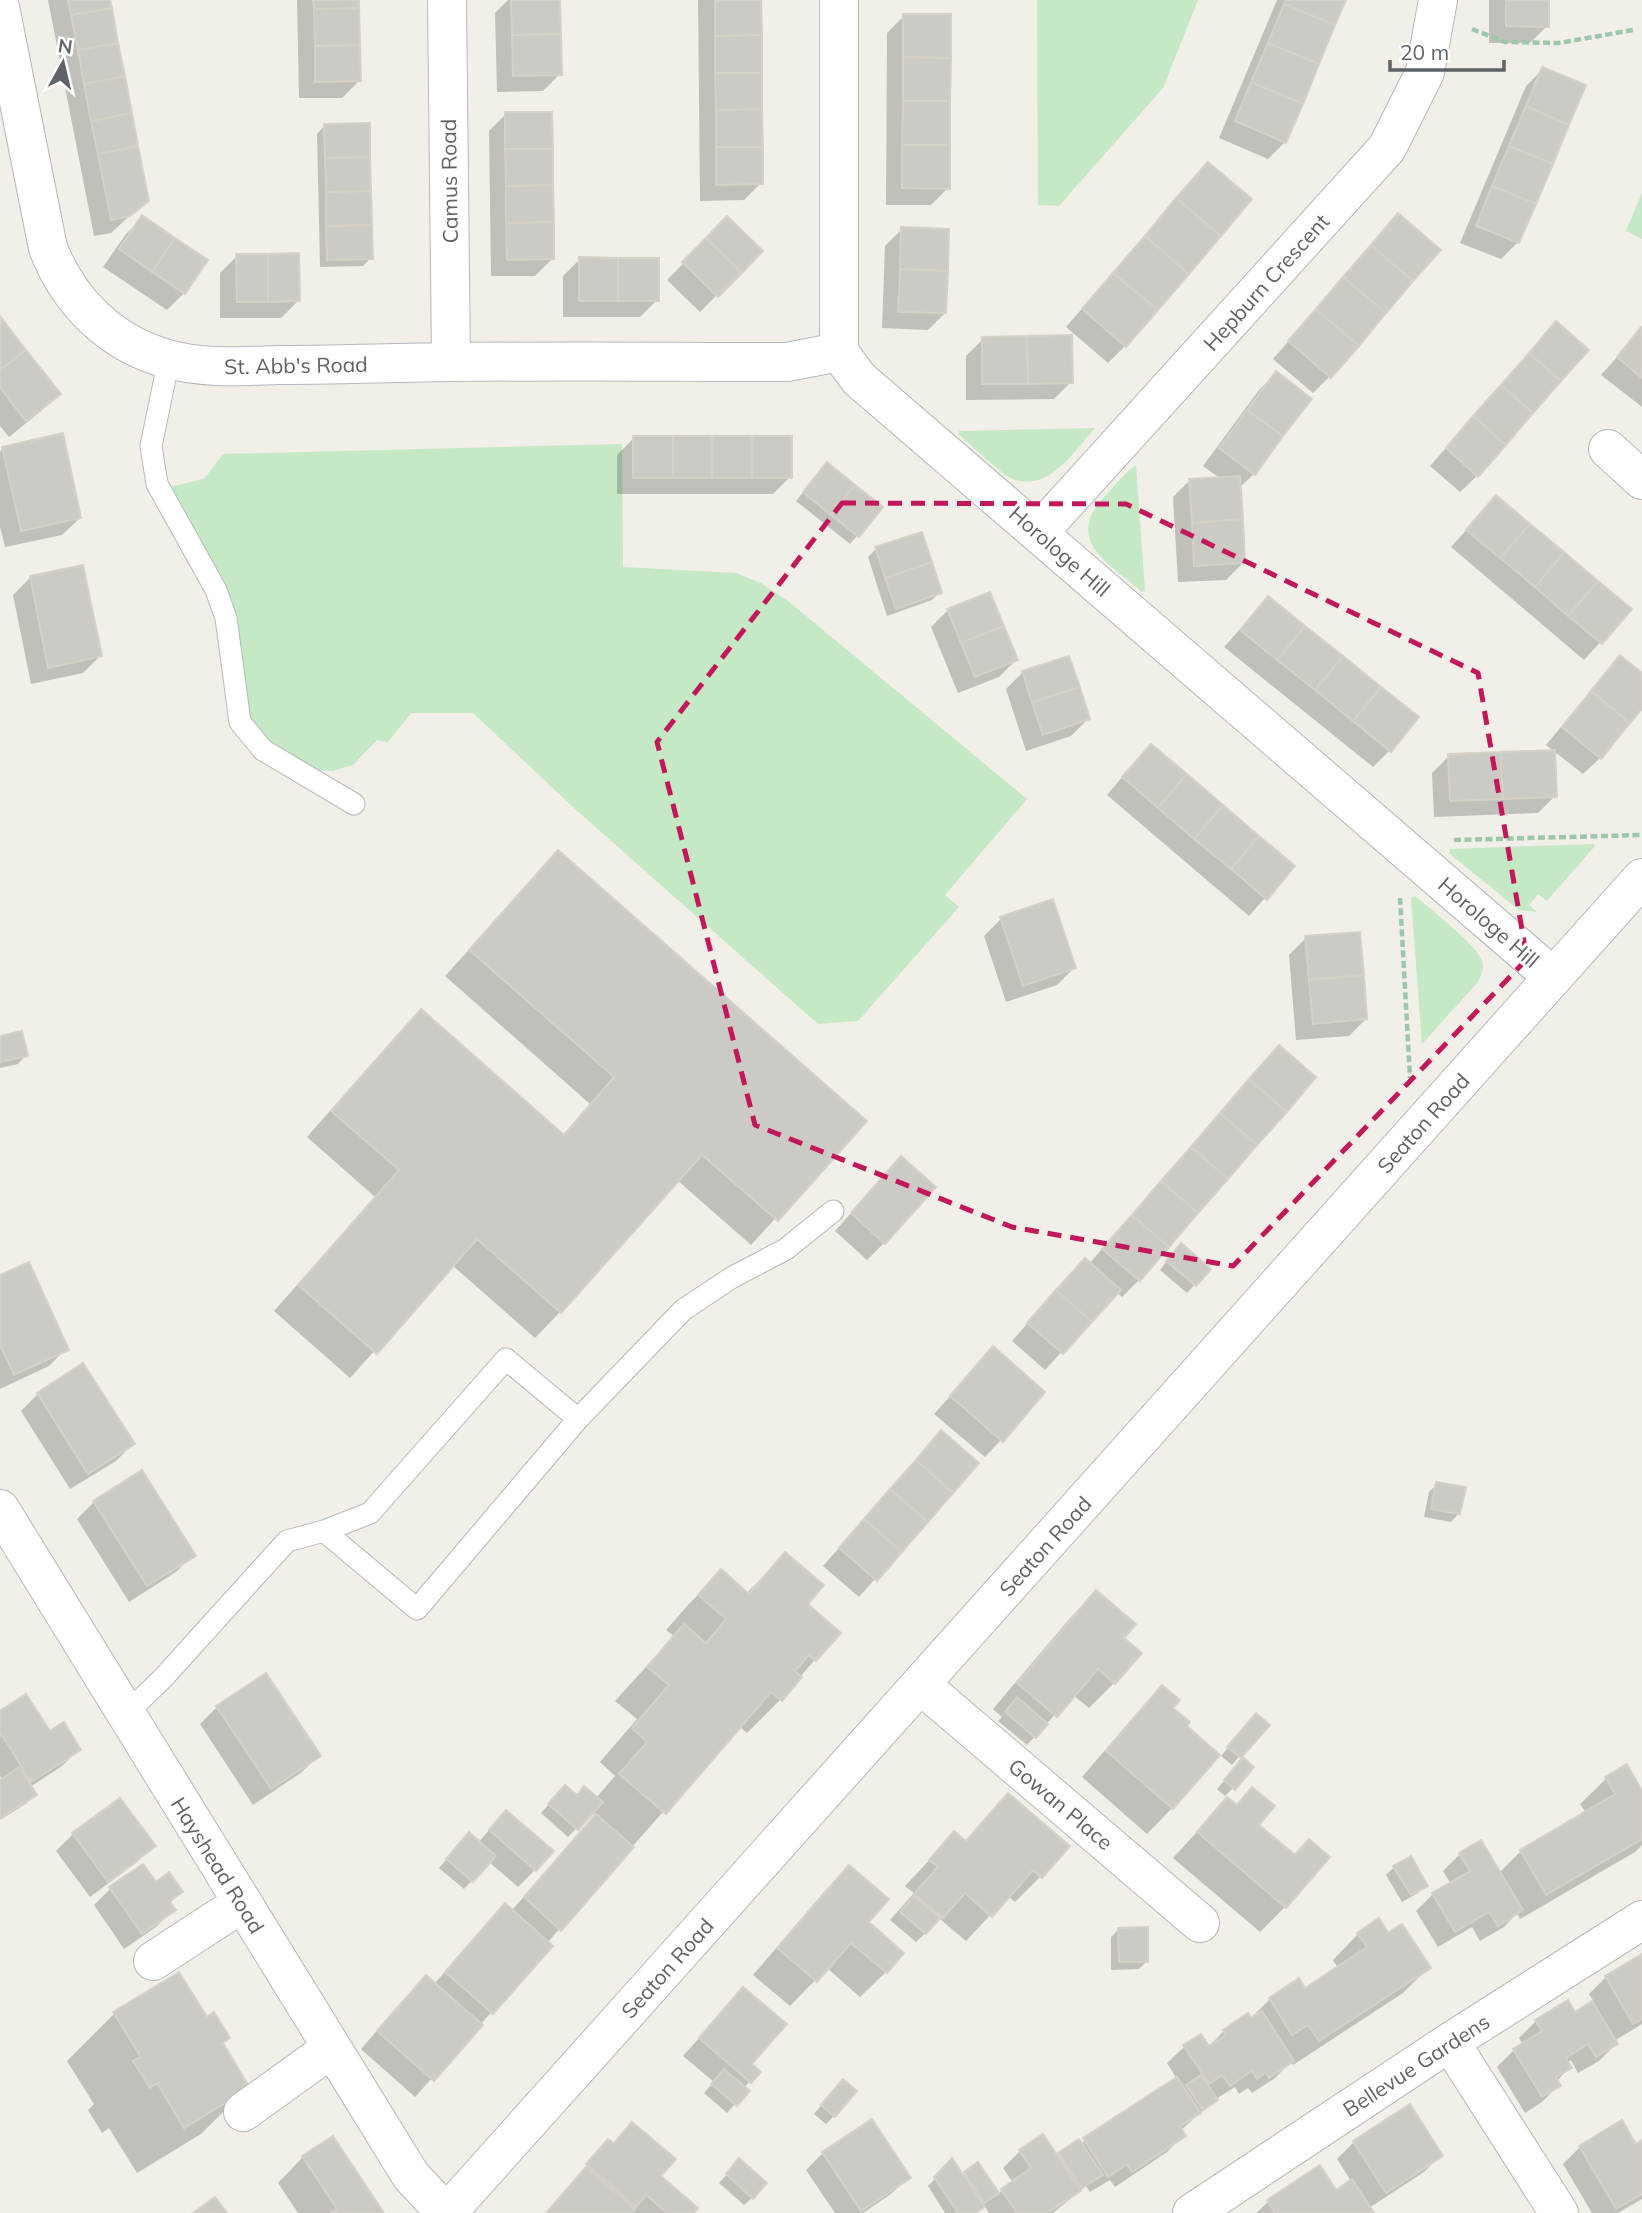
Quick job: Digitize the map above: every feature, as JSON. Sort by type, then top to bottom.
[{"type":"street","name":"Camus Road","points":[[447,0],[451,362]]},
{"type":"street","points":[[839,0],[839,352]]},
{"type":"street","name":"St. Abb's Road","points":[[0,7],[48,248],[58,272],[93,318],[142,350],[169,359],[219,367],[451,362],[786,362],[839,352]]},
{"type":"street","name":"Hepburn Crescent","points":[[1039,533],[1387,148],[1425,72],[1437,7]]},
{"type":"street","name":"Horologe Hill","points":[[839,352],[859,379],[1553,977]]},
{"type":"street","points":[[1608,449],[1642,480]]},
{"type":"street","name":"Seaton Road","points":[[447,2213],[1642,878]]},
{"type":"street","name":"Hayshead Road","points":[[0,1509],[411,2176],[447,2213]]},
{"type":"street","name":"Gowan Place","points":[[921,1685],[1200,1923]]},
{"type":"street","points":[[153,1961],[242,1903]]},
{"type":"street","name":"Bellevue Gardens","points":[[1192,2213],[1450,2042],[1642,1920]]},
{"type":"street","points":[[1450,2042],[1559,2213]]},
{"type":"street","points":[[243,2112],[332,2048]]},
{"type":"lane","points":[[169,359],[152,446],[156,484],[219,599],[226,618],[240,722],[263,750],[355,804]]},
{"type":"lane","points":[[324,1531],[417,1609],[578,1419],[683,1310],[731,1278],[786,1249],[833,1211]]},
{"type":"lane","points":[[125,1715],[163,1678],[287,1541],[324,1531],[370,1513],[506,1359],[578,1419]]},
{"type":"path","points":[[1437,7],[1505,42],[1559,43],[1633,30]]},
{"type":"highlighted area","points":[[842,503],[1126,504],[1478,673],[1527,959],[1233,1266],[1012,1227],[755,1125],[657,742]]},
{"type":"green space","points":[[1037,0],[1198,0],[1163,88],[1059,206],[1038,205]]},
{"type":"green space","points":[[1642,193],[1642,239],[1626,231]]},
{"type":"green space","points":[[1095,428],[1060,467],[1038,480],[1026,482],[1007,476],[958,434],[959,431]]},
{"type":"green space","points":[[622,444],[623,567],[736,573],[761,583],[788,601],[1027,799],[945,895],[959,907],[858,1021],[818,1024],[574,808],[473,713],[411,713],[388,742],[377,740],[353,765],[333,771],[318,770],[298,761],[288,751],[267,745],[246,724],[236,636],[164,488],[204,479],[223,454]]},
{"type":"green space","points":[[1136,465],[1145,591],[1142,592],[1095,550],[1088,526],[1093,512],[1105,496]]},
{"type":"green space","points":[[1595,846],[1547,901],[1538,894],[1529,905],[1537,912],[1519,910],[1450,854],[1450,849]]},
{"type":"green space","points":[[1415,896],[1472,946],[1479,954],[1483,966],[1478,982],[1422,1044],[1411,898]]},
{"type":"building","points":[[68,0],[110,0],[112,8],[71,15]]},
{"type":"building","points":[[313,0],[359,0],[359,8],[314,9]]},
{"type":"building","points":[[511,0],[560,0],[561,34],[512,35]]},
{"type":"building","points":[[715,0],[761,0],[762,35],[715,36]]},
{"type":"building","points":[[1286,0],[1346,0],[1335,25],[1284,4]]},
{"type":"building","points":[[1506,0],[1549,0],[1549,27],[1506,26]]},
{"type":"building","points":[[1284,4],[1335,25],[1319,64],[1268,43]]},
{"type":"building","points":[[112,8],[118,43],[78,50],[71,15]]},
{"type":"building","points":[[359,8],[360,45],[315,46],[314,9]]},
{"type":"building","points":[[903,14],[951,14],[951,58],[903,57]]},
{"type":"building","points":[[561,34],[562,75],[513,76],[512,35]]},
{"type":"building","points":[[762,35],[762,73],[715,73],[715,36]]},
{"type":"building","points":[[118,43],[125,76],[84,84],[78,50]]},
{"type":"building","points":[[1268,43],[1319,64],[1303,104],[1251,82]]},
{"type":"building","points":[[360,45],[361,81],[315,82],[315,46]]},
{"type":"building","points":[[903,57],[951,58],[950,101],[903,101]]},
{"type":"building","points":[[1542,67],[1586,85],[1569,125],[1526,106]]},
{"type":"building","points":[[715,73],[762,73],[762,109],[716,110]]},
{"type":"building","points":[[125,76],[132,113],[91,121],[84,84]]},
{"type":"building","points":[[1251,82],[1303,104],[1286,143],[1235,121]]},
{"type":"building","points":[[903,101],[950,101],[950,145],[902,145]]},
{"type":"building","points":[[1526,106],[1569,125],[1553,164],[1509,146]]},
{"type":"building","points":[[762,109],[763,147],[716,147],[716,110]]},
{"type":"building","points":[[505,112],[552,112],[553,149],[505,149]]},
{"type":"building","points":[[132,113],[138,146],[98,154],[91,121]]},
{"type":"building","points":[[370,123],[370,157],[325,158],[324,124]]},
{"type":"building","points":[[902,145],[950,145],[950,189],[902,188]]},
{"type":"building","points":[[138,146],[149,201],[130,216],[111,220],[98,154]]},
{"type":"building","points":[[1509,146],[1553,164],[1536,204],[1492,186]]},
{"type":"building","points":[[716,147],[763,147],[763,184],[716,185]]},
{"type":"building","points":[[505,149],[553,149],[553,185],[506,186]]},
{"type":"building","points":[[370,157],[371,191],[326,192],[325,158]]},
{"type":"building","points":[[1208,162],[1252,199],[1221,236],[1176,198]]},
{"type":"building","points":[[553,185],[554,222],[506,223],[506,186]]},
{"type":"building","points":[[1492,186],[1536,204],[1519,243],[1476,226]]},
{"type":"building","points":[[371,191],[372,225],[326,226],[326,192]]},
{"type":"building","points":[[1176,198],[1221,236],[1189,274],[1145,236]]},
{"type":"building","points":[[1398,213],[1441,250],[1413,281],[1371,245]]},
{"type":"building","points":[[142,215],[175,238],[152,272],[119,249]]},
{"type":"building","points":[[727,216],[763,251],[742,273],[706,238]]},
{"type":"building","points":[[554,222],[554,259],[507,260],[506,223]]},
{"type":"building","points":[[372,225],[373,259],[327,260],[326,226]]},
{"type":"building","points":[[901,227],[949,229],[948,271],[900,269]]},
{"type":"building","points":[[1145,236],[1189,274],[1158,310],[1113,273]]},
{"type":"building","points":[[175,238],[208,260],[185,294],[152,272]]},
{"type":"building","points":[[706,238],[742,273],[718,297],[682,262]]},
{"type":"building","points":[[1371,245],[1413,281],[1386,313],[1343,277]]},
{"type":"building","points":[[299,253],[300,301],[268,302],[268,254]]},
{"type":"building","points":[[236,254],[268,254],[268,302],[237,302]]},
{"type":"building","points":[[579,257],[618,258],[618,301],[579,301]]},
{"type":"building","points":[[618,258],[659,258],[659,301],[618,301]]},
{"type":"building","points":[[900,269],[948,271],[946,313],[898,312]]},
{"type":"building","points":[[1113,273],[1158,310],[1126,347],[1082,309]]},
{"type":"building","points":[[1343,277],[1386,313],[1359,346],[1316,309]]},
{"type":"building","points":[[1316,309],[1359,346],[1331,378],[1288,341]]},
{"type":"building","points":[[0,316],[26,350],[0,370]]},
{"type":"building","points":[[1556,321],[1589,350],[1561,381],[1529,353]]},
{"type":"building","points":[[1642,328],[1642,378],[1617,357]]},
{"type":"building","points":[[1072,335],[1073,383],[1028,384],[1027,336]]},
{"type":"building","points":[[1027,336],[1028,384],[982,384],[982,337]]},
{"type":"building","points":[[26,350],[61,394],[26,421],[0,388],[0,370]]},
{"type":"building","points":[[1529,353],[1561,381],[1533,413],[1501,385]]},
{"type":"building","points":[[1276,371],[1312,399],[1283,436],[1247,410]]},
{"type":"building","points":[[1501,385],[1533,413],[1506,445],[1473,416]]},
{"type":"building","points":[[1247,410],[1283,436],[1255,475],[1219,448]]},
{"type":"building","points":[[1473,416],[1506,445],[1478,477],[1446,448]]},
{"type":"building","points":[[63,433],[81,518],[21,531],[2,447]]},
{"type":"building","points":[[633,436],[673,436],[673,478],[633,478]]},
{"type":"building","points":[[673,436],[712,436],[712,478],[673,478]]},
{"type":"building","points":[[712,436],[752,436],[752,478],[712,478]]},
{"type":"building","points":[[752,436],[792,436],[792,478],[752,478]]},
{"type":"building","points":[[827,462],[855,485],[831,515],[803,492]]},
{"type":"building","points":[[1240,476],[1243,519],[1192,523],[1189,479]]},
{"type":"building","points":[[855,485],[883,507],[859,537],[831,515]]},
{"type":"building","points":[[1496,495],[1530,524],[1500,558],[1466,530]]},
{"type":"building","points":[[1243,519],[1245,563],[1194,566],[1192,523]]},
{"type":"building","points":[[1530,524],[1564,552],[1535,587],[1500,558]]},
{"type":"building","points":[[922,532],[932,562],[885,578],[875,547]]},
{"type":"building","points":[[1564,552],[1598,581],[1568,616],[1535,587]]},
{"type":"building","points":[[932,562],[942,593],[896,609],[885,578]]},
{"type":"building","points":[[83,565],[102,656],[48,668],[30,576]]},
{"type":"building","points":[[1598,581],[1632,609],[1602,644],[1568,616]]},
{"type":"building","points":[[990,592],[1004,626],[961,643],[947,609]]},
{"type":"building","points":[[1268,596],[1305,626],[1277,660],[1240,630]]},
{"type":"building","points":[[1004,626],[1018,660],[975,677],[961,643]]},
{"type":"building","points":[[1305,626],[1343,656],[1315,690],[1277,660]]},
{"type":"building","points":[[1620,655],[1642,673],[1642,709],[1630,723],[1591,691]]},
{"type":"building","points":[[1069,656],[1080,687],[1032,702],[1022,671]]},
{"type":"building","points":[[1343,656],[1381,687],[1353,721],[1315,690]]},
{"type":"building","points":[[1080,687],[1090,719],[1043,735],[1032,702]]},
{"type":"building","points":[[1381,687],[1419,717],[1391,752],[1353,721]]},
{"type":"building","points":[[1591,691],[1630,723],[1601,759],[1562,727]]},
{"type":"building","points":[[1151,744],[1187,774],[1158,808],[1122,777]]},
{"type":"building","points":[[1555,750],[1557,797],[1503,799],[1501,752]]},
{"type":"building","points":[[1501,752],[1503,799],[1450,801],[1448,754]]},
{"type":"building","points":[[1187,774],[1223,805],[1194,839],[1158,808]]},
{"type":"building","points":[[1223,805],[1259,836],[1231,869],[1194,839]]},
{"type":"building","points":[[1259,836],[1295,866],[1267,900],[1231,869]]},
{"type":"building","points":[[558,850],[867,1121],[778,1221],[702,1155],[561,1313],[477,1239],[377,1354],[298,1285],[399,1170],[331,1111],[421,1009],[564,1135],[614,1077],[469,950]]},
{"type":"building","points":[[1053,899],[1076,968],[1023,986],[1000,917]]},
{"type":"building","points":[[1360,932],[1364,975],[1309,980],[1305,936]]},
{"type":"building","points":[[1364,975],[1367,1019],[1313,1024],[1309,980]]},
{"type":"building","points":[[22,1031],[28,1056],[0,1062],[0,1036]]},
{"type":"building","points":[[1279,1045],[1316,1077],[1287,1112],[1249,1079]]},
{"type":"building","points":[[1249,1079],[1287,1112],[1257,1145],[1220,1113]]},
{"type":"building","points":[[1220,1113],[1257,1145],[1228,1179],[1191,1147]]},
{"type":"building","points":[[1191,1147],[1228,1179],[1198,1213],[1161,1181]]},
{"type":"building","points":[[901,1156],[936,1187],[885,1244],[851,1213]]},
{"type":"building","points":[[1161,1181],[1198,1213],[1169,1247],[1132,1215]]},
{"type":"building","points":[[1132,1215],[1169,1247],[1140,1281],[1102,1249]]},
{"type":"building","points":[[1181,1243],[1211,1269],[1196,1286],[1166,1261]]},
{"type":"building","points":[[1085,1258],[1121,1290],[1092,1322],[1056,1290]]},
{"type":"building","points":[[29,1262],[69,1350],[14,1375],[0,1345],[0,1275]]},
{"type":"building","points":[[1056,1290],[1092,1322],[1063,1354],[1027,1323]]},
{"type":"building","points":[[993,1346],[1045,1392],[1003,1442],[950,1396]]},
{"type":"building","points":[[83,1363],[135,1444],[88,1474],[37,1393]]},
{"type":"building","points":[[941,1430],[979,1463],[953,1493],[916,1460]]},
{"type":"building","points":[[916,1460],[953,1493],[928,1522],[890,1489]]},
{"type":"building","points":[[142,1470],[196,1556],[147,1586],[93,1501]]},
{"type":"building","points":[[1436,1482],[1466,1487],[1460,1514],[1431,1509]]},
{"type":"building","points":[[890,1489],[928,1522],[902,1552],[864,1519]]},
{"type":"building","points":[[864,1519],[902,1552],[877,1581],[839,1548]]},
{"type":"building","points":[[785,1552],[824,1585],[808,1604],[841,1633],[816,1661],[809,1655],[795,1671],[802,1677],[782,1701],[771,1692],[666,1814],[619,1774],[647,1742],[632,1728],[669,1685],[647,1667],[684,1624],[706,1643],[726,1619],[698,1595],[721,1569],[749,1594]]},
{"type":"building","points":[[1096,1590],[1136,1624],[1124,1638],[1142,1653],[1115,1684],[1098,1669],[1057,1717],[1017,1683]]},
{"type":"building","points":[[266,1673],[321,1756],[271,1789],[216,1706]]},
{"type":"building","points":[[1162,1685],[1180,1700],[1173,1708],[1190,1722],[1187,1726],[1220,1755],[1173,1809],[1106,1751]]},
{"type":"building","points":[[26,1694],[50,1731],[64,1722],[81,1750],[31,1782],[2,1735],[0,1736],[0,1711]]},
{"type":"building","points":[[1017,1697],[1048,1724],[1036,1738],[1005,1712]]},
{"type":"building","points":[[1256,1713],[1270,1725],[1241,1758],[1227,1747]]},
{"type":"building","points":[[1243,1757],[1254,1767],[1235,1790],[1224,1780]]},
{"type":"building","points":[[1627,1764],[1642,1791],[1642,1839],[1546,1895],[1520,1850],[1615,1794],[1605,1777]]},
{"type":"building","points":[[19,1767],[37,1795],[0,1818],[0,1780]]},
{"type":"building","points":[[565,1785],[577,1795],[584,1786],[603,1802],[578,1830],[548,1804]]},
{"type":"building","points":[[1252,1787],[1275,1806],[1259,1825],[1295,1855],[1309,1839],[1330,1857],[1286,1908],[1197,1832],[1227,1797],[1237,1805]]},
{"type":"building","points":[[1008,1793],[1070,1846],[1042,1878],[1033,1870],[992,1917],[965,1893],[943,1918],[914,1894],[938,1867],[929,1860],[954,1831],[966,1841]]},
{"type":"building","points":[[120,1798],[156,1846],[108,1882],[72,1833]]},
{"type":"building","points":[[506,1810],[554,1851],[536,1871],[489,1830]]},
{"type":"building","points":[[596,1814],[634,1847],[561,1931],[524,1897]]},
{"type":"building","points":[[469,1832],[496,1856],[473,1882],[446,1859]]},
{"type":"building","points":[[1481,1840],[1523,1910],[1498,1926],[1489,1912],[1455,1932],[1432,1893],[1470,1871],[1459,1853]]},
{"type":"building","points":[[1411,1856],[1428,1886],[1411,1895],[1393,1866]]},
{"type":"building","points":[[143,1864],[156,1882],[169,1872],[183,1892],[169,1901],[176,1910],[142,1934],[109,1887]]},
{"type":"building","points":[[849,1865],[889,1899],[869,1922],[904,1953],[887,1973],[851,1943],[817,1982],[777,1948]]},
{"type":"building","points":[[914,1896],[940,1918],[926,1934],[900,1912]]},
{"type":"building","points":[[505,1903],[553,1946],[493,2014],[445,1972]]},
{"type":"building","points":[[1379,1918],[1388,1933],[1402,1924],[1431,1968],[1319,2041],[1308,2025],[1292,2035],[1269,1998],[1299,1978],[1305,1988],[1367,1947],[1357,1933]]},
{"type":"building","points":[[1148,1927],[1148,1962],[1119,1962],[1118,1928]]},
{"type":"building","points":[[1642,1954],[1642,2019],[1633,2024],[1605,1976]]},
{"type":"building","points":[[179,1972],[207,2017],[214,2012],[230,2038],[223,2043],[250,2088],[184,2128],[157,2083],[150,2088],[133,2061],[141,2057],[113,2012]]},
{"type":"building","points":[[426,1975],[483,2025],[434,2081],[377,2031]]},
{"type":"building","points":[[743,1987],[787,2024],[752,2064],[761,2072],[751,2083],[699,2038]]},
{"type":"building","points":[[1568,2000],[1575,2012],[1592,2001],[1618,2044],[1596,2057],[1588,2044],[1566,2058],[1572,2068],[1556,2077],[1561,2086],[1542,2097],[1513,2049],[1542,2031],[1535,2020]]},
{"type":"building","points":[[1262,2011],[1294,2061],[1269,2078],[1266,2072],[1257,2079],[1252,2071],[1230,2086],[1222,2075],[1209,2084],[1183,2045],[1201,2034],[1209,2046],[1226,2035],[1223,2030],[1248,2013],[1251,2018]]},
{"type":"building","points":[[724,2069],[750,2091],[737,2106],[711,2084]]},
{"type":"building","points":[[1201,2075],[1218,2100],[1203,2110],[1186,2085]]},
{"type":"building","points":[[1177,2077],[1201,2113],[1180,2126],[1186,2136],[1132,2172],[1127,2164],[1108,2177],[1083,2138]]},
{"type":"building","points":[[843,2079],[857,2091],[835,2117],[821,2105]]},
{"type":"building","points":[[1410,2104],[1443,2156],[1386,2193],[1353,2141]]},
{"type":"building","points":[[872,2119],[911,2178],[861,2211],[822,2152]]},
{"type":"building","points":[[1622,2120],[1636,2144],[1642,2140],[1642,2194],[1616,2209],[1579,2146]]},
{"type":"building","points":[[632,2122],[676,2159],[661,2176],[698,2208],[694,2213],[667,2213],[646,2195],[636,2207],[586,2164],[608,2139],[614,2143]]},
{"type":"building","points":[[1043,2134],[1081,2191],[1047,2213],[1017,2213],[1001,2189],[1031,2168],[1019,2150]]},
{"type":"building","points":[[333,2136],[384,2213],[331,2213],[337,2209],[302,2156]]},
{"type":"building","points":[[1079,2139],[1103,2175],[1082,2188],[1058,2153]]},
{"type":"building","points":[[739,2158],[767,2183],[753,2199],[726,2174]]},
{"type":"building","points":[[952,2158],[985,2207],[975,2213],[958,2213],[934,2177]]},
{"type":"building","points":[[978,2162],[999,2193],[984,2203],[964,2172]]},
{"type":"building","points":[[1320,2165],[1336,2190],[1352,2179],[1374,2213],[1275,2213],[1267,2200]]},
{"type":"building","points":[[586,2167],[635,2209],[631,2213],[546,2213]]},
{"type":"building","points":[[215,2197],[227,2213],[193,2213]]}]
